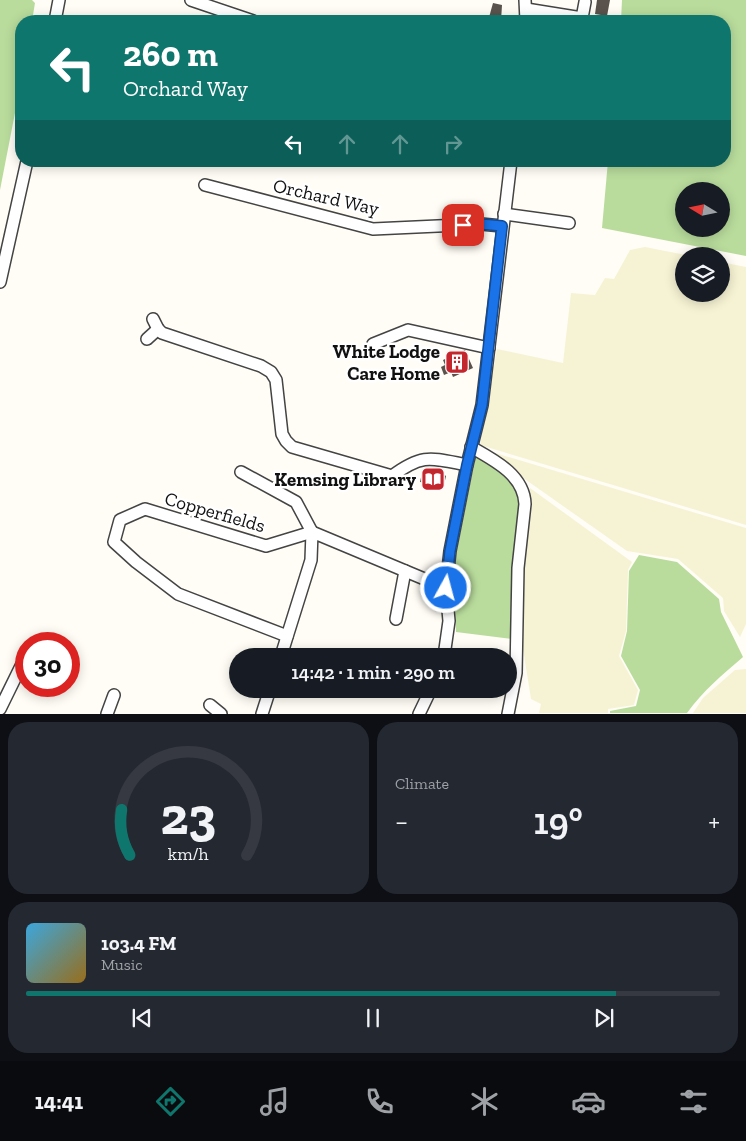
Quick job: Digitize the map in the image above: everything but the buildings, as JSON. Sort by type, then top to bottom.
[{"type":"street","points":[[57,15],[60,0]]},
{"type":"street","points":[[191,0],[235,15]]},
{"type":"street","points":[[583,15],[585,2]]},
{"type":"street","points":[[526,4],[570,15]]},
{"type":"street","points":[[0,282],[26,167]]},
{"type":"street","points":[[445,648],[449,621],[446,588],[450,551],[467,465],[482,405],[510,167]]},
{"type":"street","name":"Orchard Way","points":[[205,185],[373,229],[481,224],[502,226]]},
{"type":"street","points":[[504,214],[569,223]]},
{"type":"street","points":[[148,339],[156,324],[162,333],[261,366],[271,372],[276,380],[282,434],[292,447],[392,476],[410,463],[429,458],[467,465]]},
{"type":"street","points":[[373,344],[408,330],[488,348]]},
{"type":"street","points":[[471,448],[508,471],[517,480],[524,493],[525,504],[518,568],[516,673],[508,714]]},
{"type":"street","points":[[241,472],[296,502],[312,532],[311,560],[283,648]]},
{"type":"street","name":"Copperfields","points":[[287,636],[178,594],[136,562],[114,542],[120,520],[145,509],[266,546],[312,532]]},
{"type":"street","points":[[312,532],[446,588]]},
{"type":"street","points":[[396,619],[405,571]]},
{"type":"street","points":[[0,709],[15,678]]},
{"type":"street","points":[[107,714],[114,695]]},
{"type":"street","points":[[262,714],[267,698]]},
{"type":"street","points":[[420,714],[427,698]]},
{"type":"street","points":[[210,705],[221,714]]},
{"type":"shaded area","points":[[645,247],[675,253],[675,302],[730,302],[730,264],[746,267],[746,525],[480,445],[497,349],[563,363],[571,293],[595,295],[605,278],[614,279],[630,250]]},
{"type":"shaded area","points":[[482,449],[746,528],[746,624],[740,637],[724,611],[723,598],[678,559],[627,551]]},
{"type":"shaded area","points":[[530,488],[632,562],[628,570],[626,631],[619,656],[638,690],[634,705],[608,709],[608,713],[539,713],[541,704],[531,699],[521,636],[523,564]]},
{"type":"shaded area","points":[[746,669],[746,713],[693,713],[703,698],[735,670]]},
{"type":"green space","points":[[0,0],[32,0],[35,3],[33,15],[15,15],[15,113],[0,190]]},
{"type":"green space","points":[[622,0],[746,0],[746,256],[730,253],[730,247],[700,247],[602,228],[607,167],[731,167],[731,15],[621,15]]},
{"type":"green space","points":[[476,455],[517,483],[523,501],[512,639],[456,632],[453,568]]},
{"type":"green space","points":[[639,555],[677,562],[719,599],[721,612],[743,657],[706,690],[687,713],[610,713],[610,711],[636,706],[640,690],[621,656],[627,631],[629,571]]},
{"type":"place","name":"White Lodge Care Home","points":[[457,362]]},
{"type":"place","name":"Kemsing Library","points":[[433,479]]},
{"type":"route","points":[[446,588],[450,551],[467,465],[482,405],[502,226],[463,225]]}]
